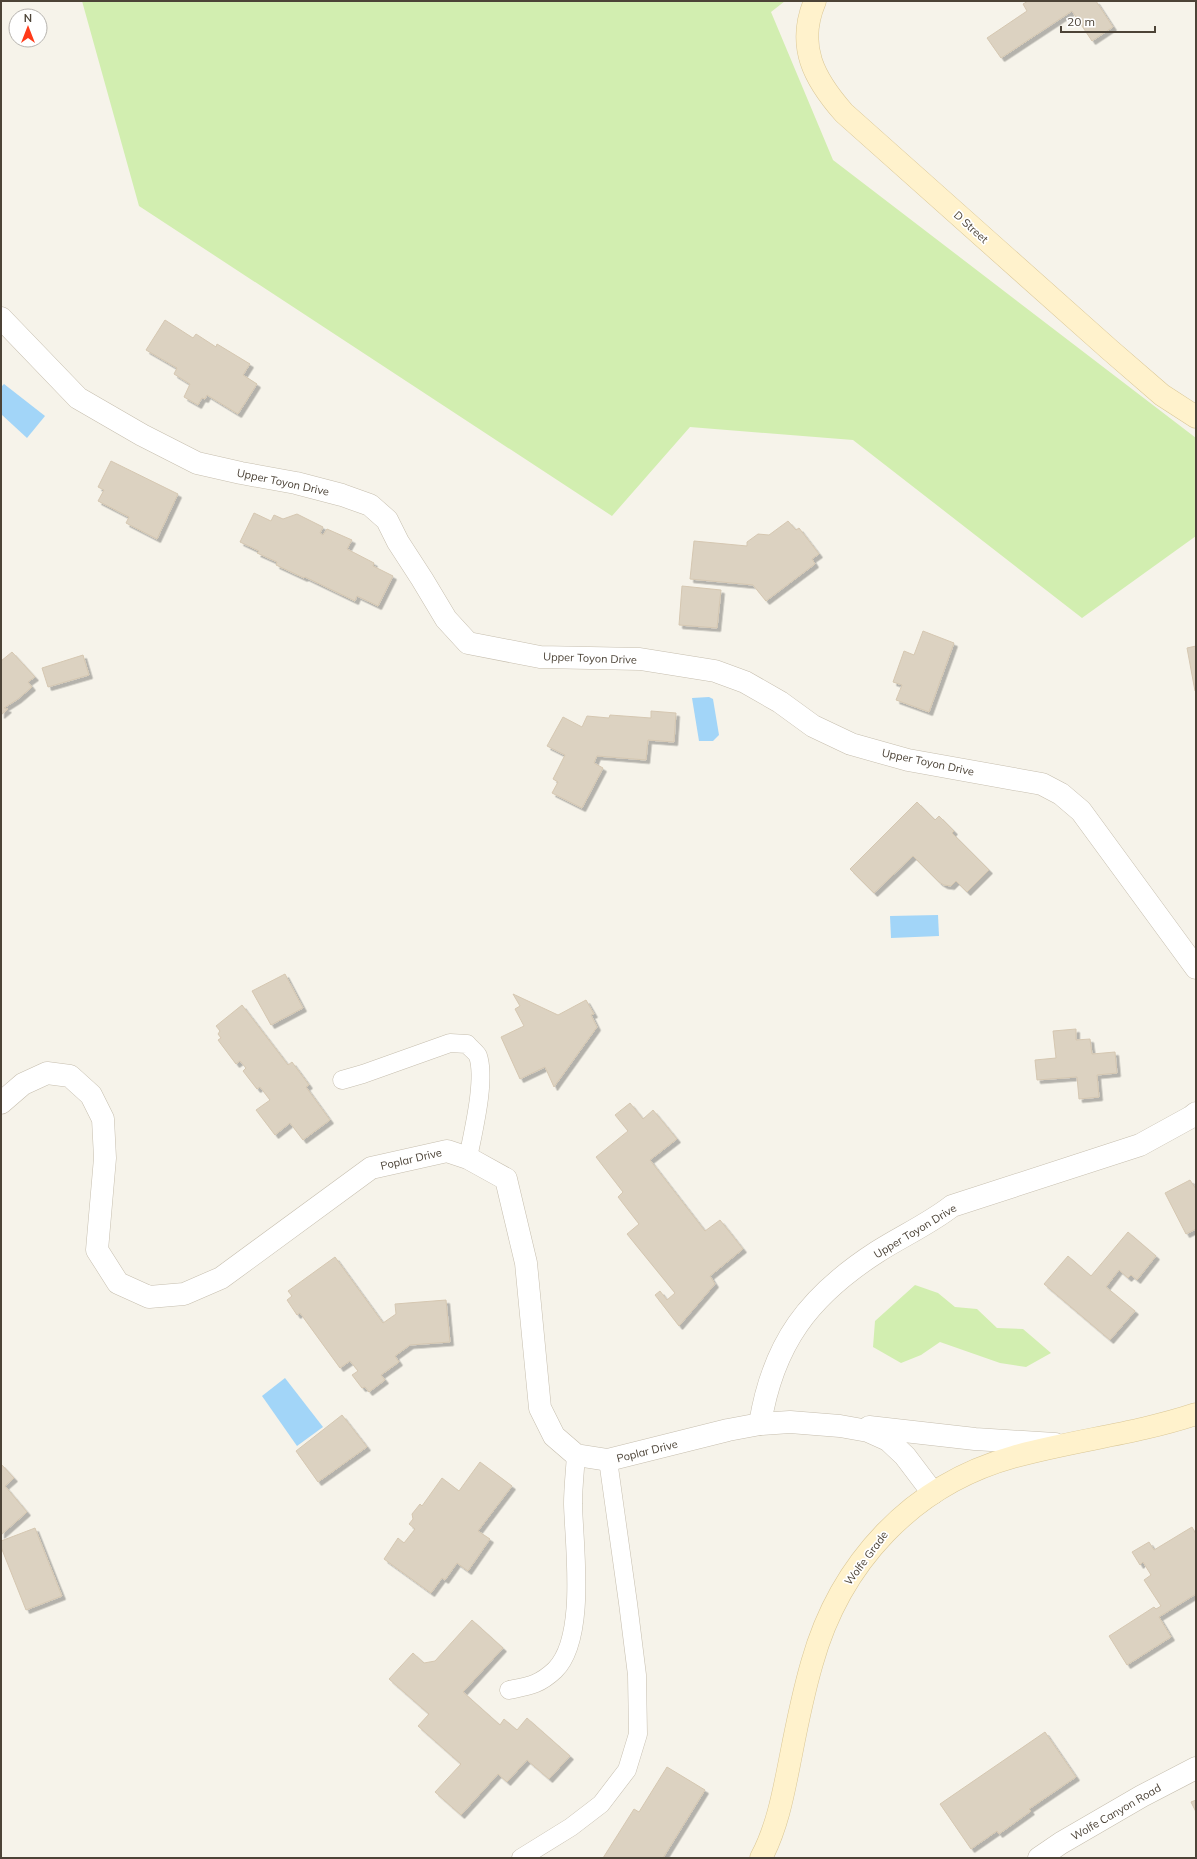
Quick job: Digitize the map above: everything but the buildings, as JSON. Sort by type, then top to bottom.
[{"type":"street","name":"D Street","points":[[815,1],[809,19],[807,32],[810,59],[829,96],[844,113],[1115,355],[1162,395],[1196,417]]},
{"type":"street","name":"Upper Toyon Drive","points":[[1,318],[78,398],[169,449],[197,463],[296,483],[342,495],[370,505],[387,520],[398,542],[446,619],[468,643],[540,657],[640,659],[715,670],[745,682],[780,702],[813,726],[851,744],[908,760],[1042,784],[1061,794],[1081,811],[1196,968]]},
{"type":"street","name":"Poplar Drive","points":[[1,1103],[23,1084],[47,1073],[70,1076],[91,1095],[102,1119],[105,1158],[97,1250],[118,1283],[149,1298],[184,1294],[221,1278],[371,1168],[446,1151],[468,1158],[506,1179],[526,1263],[540,1408],[554,1436],[576,1455],[608,1460],[760,1424],[790,1422],[840,1426],[868,1431],[888,1440],[905,1456],[933,1493]]},
{"type":"street","name":"Upper Toyon Drive","points":[[760,1424],[771,1374],[793,1329],[831,1286],[877,1253],[940,1216],[952,1206],[1140,1145],[1196,1113]]},
{"type":"street","name":"Wolfe Grade","points":[[761,1858],[775,1824],[783,1795],[803,1695],[812,1662],[827,1619],[848,1580],[874,1544],[903,1514],[933,1493],[990,1464],[1012,1457],[1137,1430],[1196,1414]]},
{"type":"street","points":[[840,1426],[905,1430],[981,1440],[1064,1445]]},
{"type":"street","name":"Wolfe Canyon Road","points":[[1038,1858],[1142,1796],[1196,1768]]},
{"type":"lane","points":[[342,1080],[450,1043],[467,1044],[478,1055],[480,1077],[478,1107],[468,1158]]},
{"type":"lane","points":[[509,1690],[537,1684],[556,1669],[570,1645],[578,1569],[573,1504],[576,1455]]},
{"type":"lane","points":[[520,1858],[571,1827],[601,1804],[627,1770],[638,1734],[636,1675],[628,1603],[608,1460]]},
{"type":"green space","points":[[82,1],[785,1],[771,12],[833,160],[1196,438],[1196,536],[1082,618],[853,440],[690,427],[612,516],[139,206]]},
{"type":"green space","points":[[915,1285],[938,1293],[955,1307],[977,1309],[997,1328],[1023,1329],[1051,1353],[1026,1367],[1000,1363],[940,1342],[921,1355],[901,1363],[873,1347],[875,1321]]},
{"type":"water","points":[[4,384],[45,416],[27,438],[1,414],[1,387]]},
{"type":"water","points":[[709,697],[713,699],[719,735],[713,741],[699,741],[692,698]]},
{"type":"water","points":[[938,915],[939,936],[891,938],[890,916]]},
{"type":"water","points":[[285,1378],[323,1427],[297,1446],[262,1396]]}]
